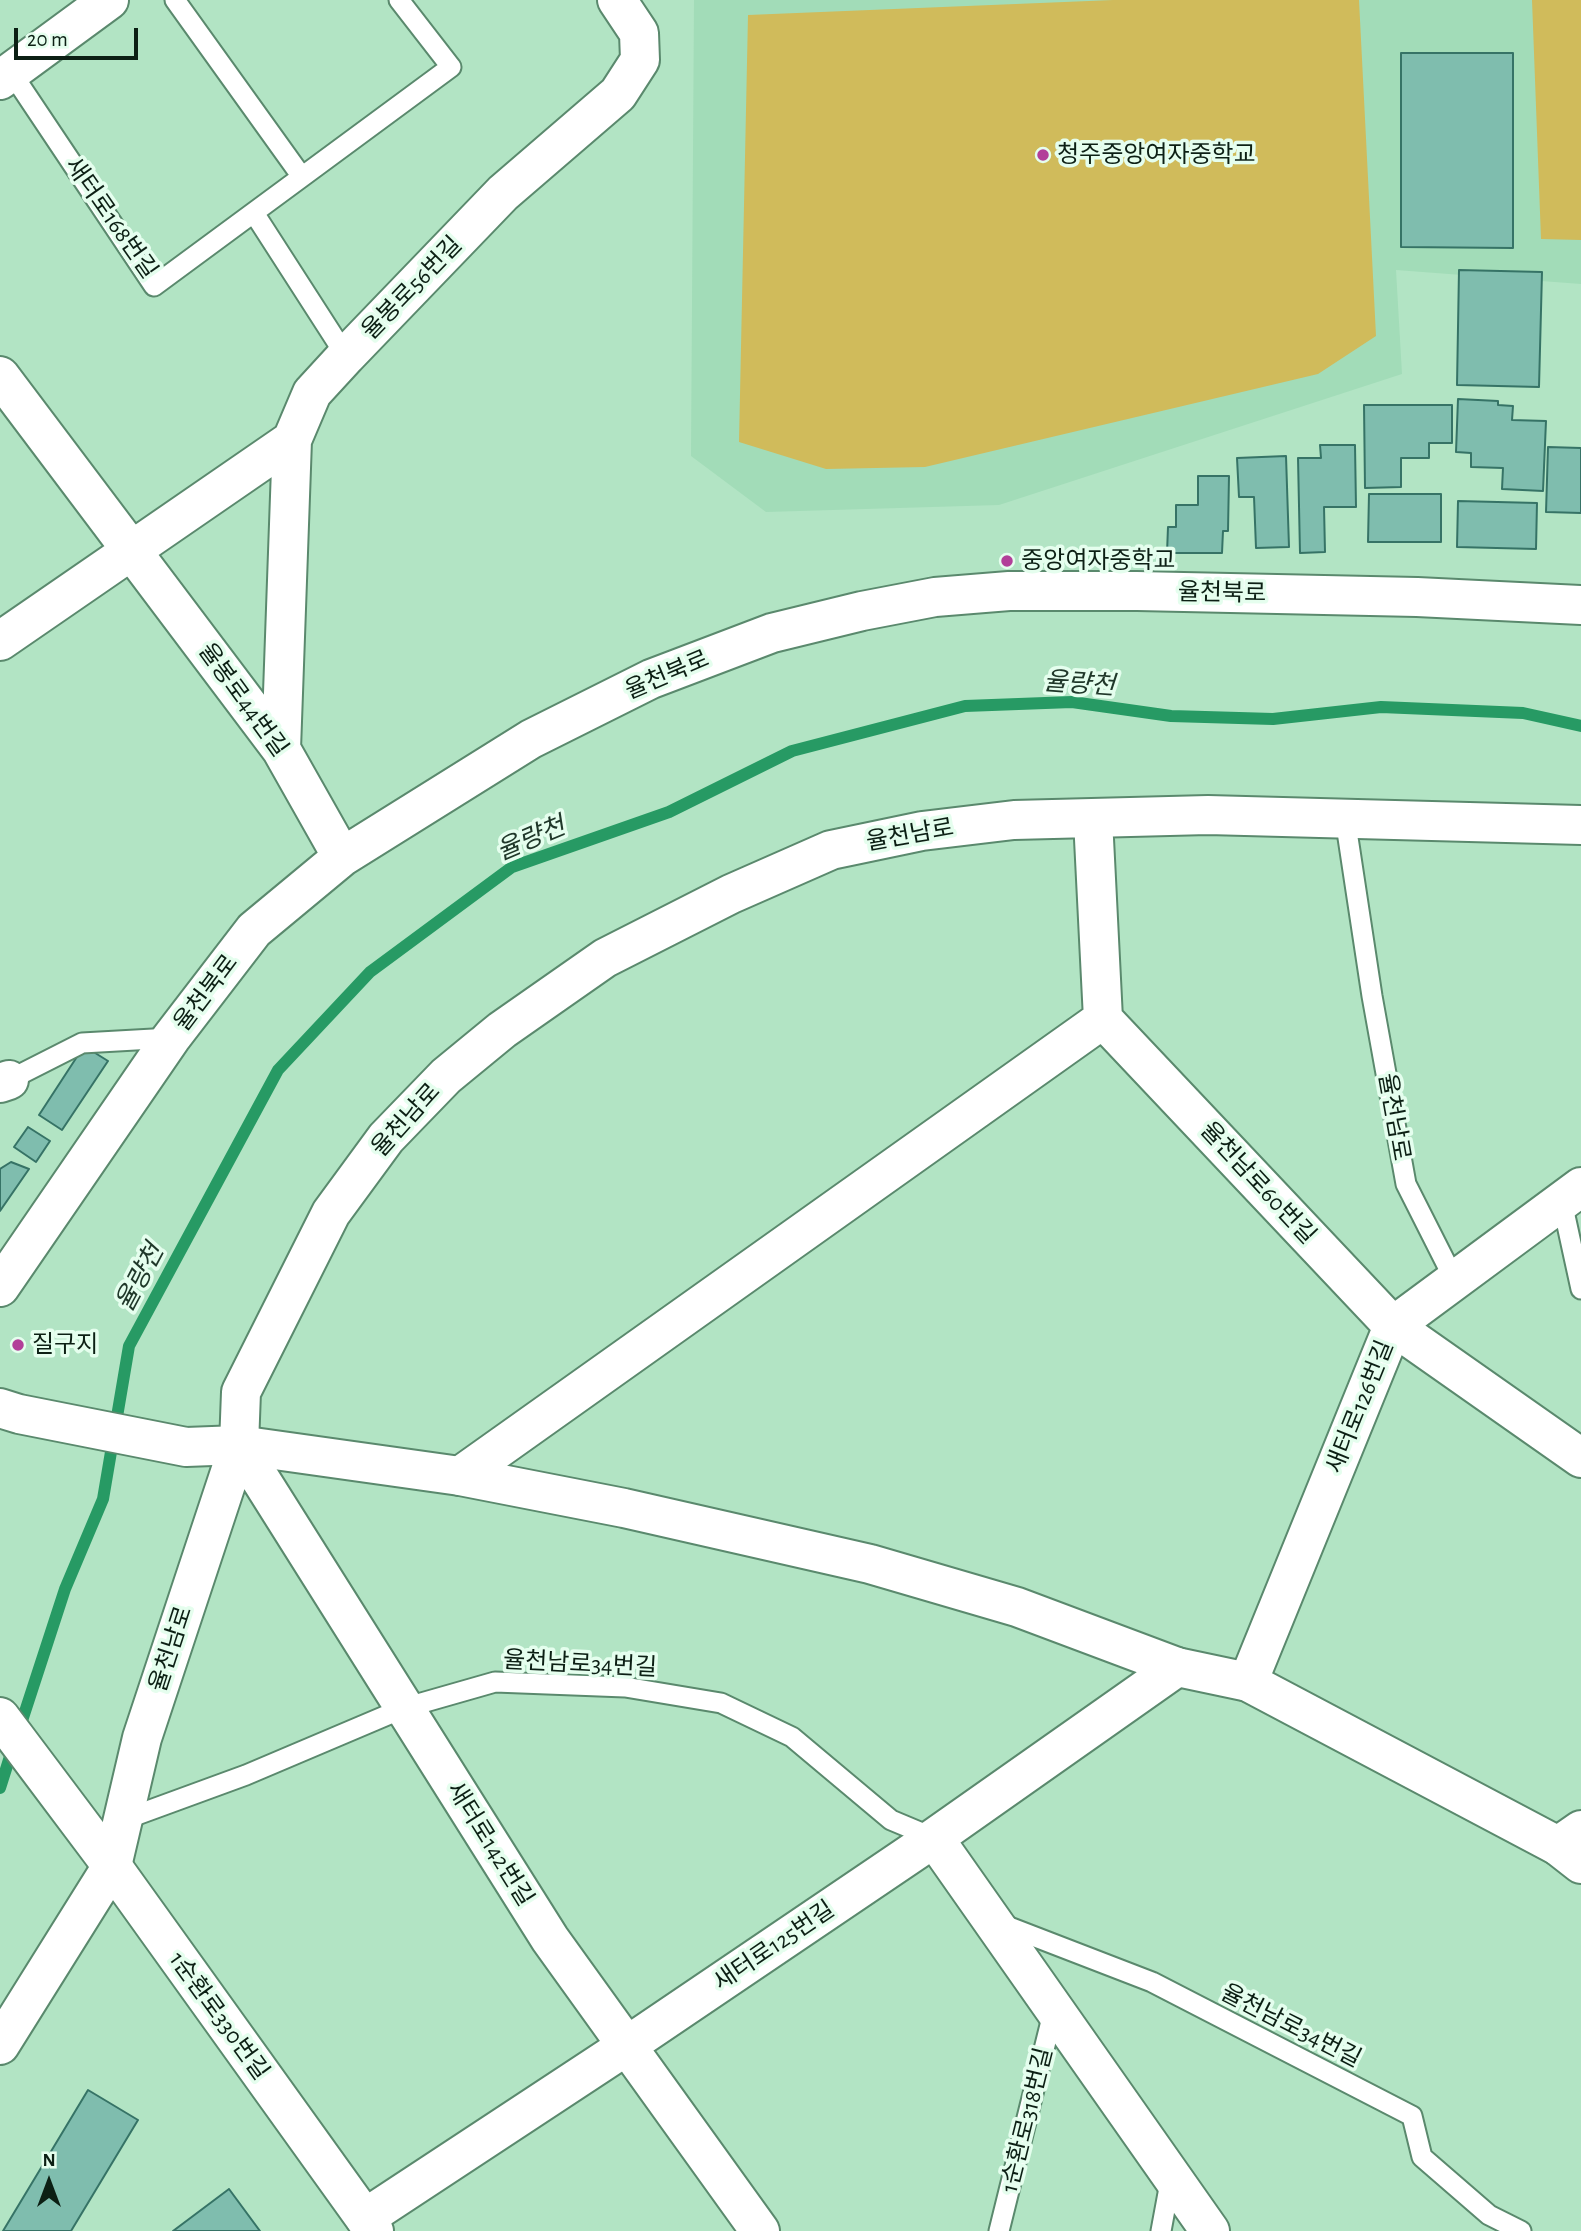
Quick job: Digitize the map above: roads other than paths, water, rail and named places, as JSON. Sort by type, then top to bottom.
[{"type":"street","name":"새터로168번길","points":[[5,76],[109,0]]},
{"type":"street","name":"율봉로56번길","points":[[292,440],[312,393],[346,356],[503,192],[618,94],[640,60],[639,33],[617,0]]},
{"type":"street","name":"율봉로44번길","points":[[0,376],[281,749],[342,857]]},
{"type":"street","points":[[0,641],[292,440]]},
{"type":"street","points":[[281,749],[292,440]]},
{"type":"street","name":"율천북로","points":[[0,1287],[172,1038],[254,930],[342,857],[531,739],[651,679],[772,633],[935,597],[1009,591],[1391,596],[1581,605]]},
{"type":"street","name":"율천남로","points":[[0,2045],[111,1866],[142,1738],[239,1446],[242,1392],[331,1213],[386,1138],[446,1076],[502,1030],[606,958],[731,894],[831,850],[922,831],[1014,820],[1208,815],[1581,825]]},
{"type":"street","points":[[460,1476],[1103,1019],[1093,819]]},
{"type":"street","name":"율천남로60번길","points":[[1103,1019],[1394,1326],[1581,1458]]},
{"type":"street","name":"새터로126번길","points":[[1248,1682],[1394,1326],[1571,1195]]},
{"type":"street","points":[[9,1411],[187,1447],[239,1446],[460,1476],[624,1508],[870,1564],[1017,1607],[1177,1667],[1248,1682],[1573,1847]]},
{"type":"street","name":"새터로142번길","points":[[239,1446],[550,1939],[625,2047],[760,2231]]},
{"type":"street","name":"새터로125번길","points":[[369,2224],[934,1838],[1177,1667]]},
{"type":"street","name":"1순환로330번길","points":[[0,1717],[369,2224]]},
{"type":"street","name":"1순환로318번길","points":[[934,1838],[1210,2231]]},
{"type":"lane","points":[[174,0],[302,177]]},
{"type":"lane","name":"새터로168번길","points":[[5,76],[154,286],[451,67],[399,0]]},
{"type":"lane","points":[[254,212],[346,356]]},
{"type":"lane","name":"율천남로","points":[[1345,818],[1372,996],[1406,1184],[1455,1281]]},
{"type":"lane","points":[[4,1081],[82,1043],[172,1038]]},
{"type":"lane","name":"새터로126번길","points":[[1571,1195],[1581,1289]]},
{"type":"lane","name":"율천남로34번길","points":[[123,1819],[246,1775],[404,1708],[495,1682],[625,1687],[721,1703],[792,1737],[891,1819],[934,1838]]},
{"type":"lane","name":"율천남로34번길","points":[[992,1920],[1152,1982],[1412,2116],[1422,2157],[1489,2215],[1521,2231]]},
{"type":"lane","name":"1순환로318번길","points":[[999,2231],[1054,2009]]},
{"type":"lane","points":[[1161,2231],[1171,2176]]},
{"type":"waterway","name":"율량천","points":[[19,1730],[65,1589],[103,1499],[129,1346],[278,1070],[370,972],[512,867],[669,812],[792,751],[965,706],[1072,702],[1171,716],[1273,719],[1381,707],[1523,713],[1581,726]]},
{"type":"waterway","name":"율량천","points":[[0,1788],[13,1747]]},
{"type":"place","name":"청주중앙여자중학교","points":[[1043,155]]},
{"type":"place","name":"중앙여자중학교","points":[[1007,561]]},
{"type":"place","name":"질구지","points":[[18,1345]]}]
